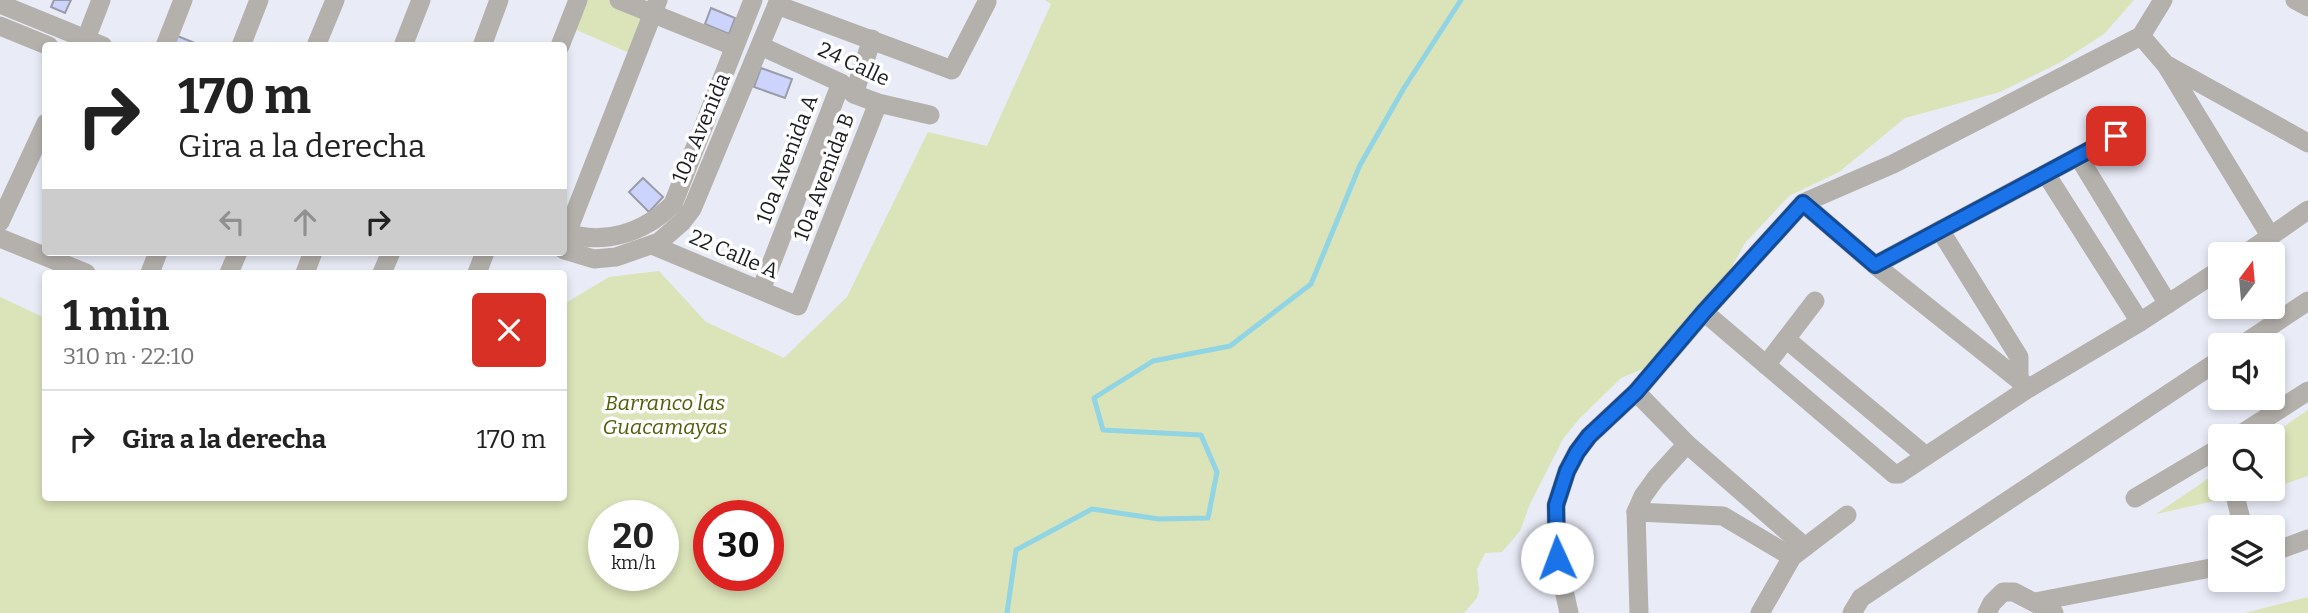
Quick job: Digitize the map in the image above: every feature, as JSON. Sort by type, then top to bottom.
[{"type":"street","points":[[0,4],[22,6],[94,42],[101,0]]},
{"type":"street","points":[[167,42],[183,0]]},
{"type":"street","points":[[243,42],[259,0]]},
{"type":"street","points":[[318,42],[335,0]]},
{"type":"street","points":[[405,42],[421,0]]},
{"type":"street","points":[[483,42],[499,0]]},
{"type":"street","points":[[562,42],[578,0]]},
{"type":"street","points":[[619,0],[656,7],[733,46]]},
{"type":"street","name":"10a Avenida","points":[[590,239],[616,236],[642,228],[662,216],[673,204],[753,0]]},
{"type":"street","points":[[1569,613],[1557,558],[1556,505],[1560,489],[1577,452],[1596,429],[1636,392],[1803,203],[1893,164],[2141,36],[2163,0]]},
{"type":"street","points":[[2295,0],[2308,8]]},
{"type":"street","points":[[778,3],[953,70],[987,2]]},
{"type":"street","name":"10a Avenida","points":[[644,247],[667,236],[692,209],[778,3]]},
{"type":"street","points":[[567,233],[656,7]]},
{"type":"street","points":[[0,26],[42,44]]},
{"type":"street","points":[[2141,36],[2166,65],[2271,237]]},
{"type":"street","name":"10a Avenida A","points":[[761,290],[848,88],[872,39]]},
{"type":"street","name":"24 Calle","points":[[761,46],[878,103],[930,115]]},
{"type":"street","points":[[2166,65],[2308,143]]},
{"type":"street","name":"10a Avenida B","points":[[798,306],[878,103]]},
{"type":"street","points":[[0,222],[42,131]]},
{"type":"street","points":[[1875,265],[2116,136]]},
{"type":"street","points":[[2078,156],[2168,304]]},
{"type":"street","points":[[2046,174],[2140,322]]},
{"type":"street","points":[[1803,203],[1875,265],[2024,384]]},
{"type":"street","points":[[2263,242],[2308,210]]},
{"type":"street","points":[[1940,230],[2019,357],[2024,384]]},
{"type":"street","points":[[0,238],[42,253]]},
{"type":"street","points":[[567,238],[590,239],[594,259]]},
{"type":"street","points":[[567,239],[594,259],[615,257],[644,247]]},
{"type":"street","name":"22 Calle A","points":[[644,247],[798,306]]},
{"type":"street","points":[[49,256],[76,266]]},
{"type":"street","points":[[1704,312],[1894,474],[1899,474],[2024,384],[2140,322],[2208,278]]},
{"type":"street","points":[[1766,365],[1815,301]]},
{"type":"street","points":[[2260,333],[2308,301]]},
{"type":"street","points":[[1786,339],[1926,456]]},
{"type":"street","points":[[1852,613],[1861,598],[2208,368]]},
{"type":"street","points":[[2257,424],[2308,391]]},
{"type":"street","points":[[1636,392],[1798,552]]},
{"type":"street","points":[[1639,613],[1636,512],[1656,478],[1687,444]]},
{"type":"street","points":[[2135,498],[2208,459]]},
{"type":"street","points":[[1636,512],[1719,515],[1798,552]]},
{"type":"street","points":[[1760,613],[1798,552],[1847,515]]},
{"type":"street","points":[[2285,548],[2308,539]]},
{"type":"street","points":[[2035,602],[2208,569]]},
{"type":"street","points":[[1987,613],[2003,592],[2014,592],[2054,613]]},
{"type":"green space","points":[[582,0],[624,0],[649,9],[636,56],[572,28]]},
{"type":"green space","name":"Barranco las Guacamayas","points":[[1045,0],[2134,0],[2104,34],[2059,63],[2000,92],[1905,118],[1839,172],[1789,196],[1745,243],[1726,277],[1666,359],[1621,378],[1579,419],[1563,439],[1530,504],[1520,531],[1502,552],[1485,553],[1477,569],[1477,598],[1464,613],[0,613],[0,297],[42,317],[42,501],[567,501],[567,302],[609,277],[659,271],[706,322],[784,358],[847,297],[928,132],[987,146],[1051,4]]},
{"type":"green space","points":[[2308,410],[2308,476],[2285,484],[2285,426]]},
{"type":"green space","points":[[2208,479],[2208,501],[2214,501],[2156,514]]},
{"type":"green space","points":[[2308,597],[2308,613],[2245,613]]},
{"type":"building","points":[[54,0],[71,0],[65,13],[51,7]]},
{"type":"building","points":[[711,8],[735,18],[729,34],[705,24]]},
{"type":"building","points":[[175,35],[192,42],[172,42]]},
{"type":"building","points":[[761,68],[792,79],[785,98],[754,87]]},
{"type":"building","points":[[643,178],[663,197],[649,212],[629,192]]},
{"type":"waterway","points":[[1007,613],[1016,550],[1092,509],[1159,519],[1208,518],[1217,472],[1201,435],[1103,430],[1094,398],[1153,361],[1230,346],[1311,284],[1360,165],[1404,88],[1461,0]]},
{"type":"route","points":[[1557,558],[1556,505],[1567,471],[1577,452],[1589,436],[1636,392],[1803,203],[1875,265],[2116,136]]}]
